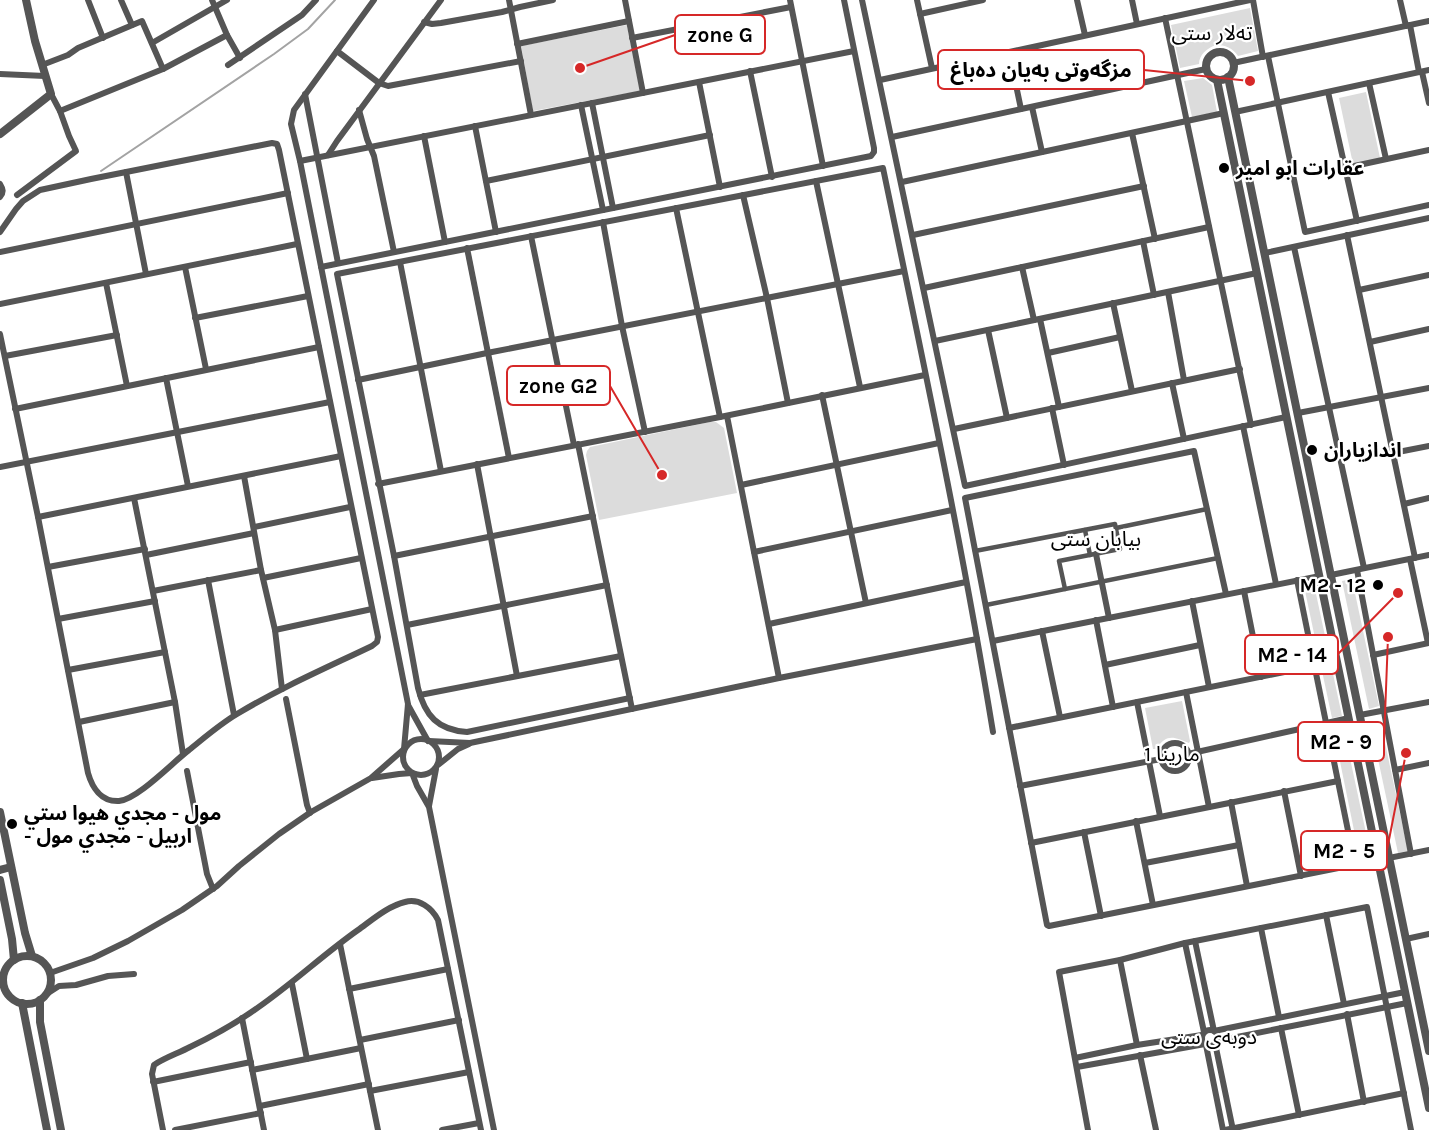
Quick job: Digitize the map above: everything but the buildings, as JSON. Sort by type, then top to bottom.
[{"type":"street","points":[[17,195],[75,153],[76,149],[51,94],[26,0]]},
{"type":"street","points":[[88,0],[104,38]]},
{"type":"street","points":[[121,0],[132,26]]},
{"type":"street","points":[[212,0],[240,58]]},
{"type":"street","points":[[152,43],[228,0]]},
{"type":"street","points":[[228,66],[302,15],[316,0]]},
{"type":"street","points":[[374,0],[294,110],[291,124],[408,704],[403,763],[412,773],[426,775],[447,757],[470,743]]},
{"type":"street","points":[[328,156],[441,0]]},
{"type":"street","points":[[509,0],[531,115]]},
{"type":"street","points":[[424,22],[441,23],[553,0]]},
{"type":"street","points":[[625,0],[643,93]]},
{"type":"street","points":[[321,267],[871,156],[874,152],[844,0]]},
{"type":"street","points":[[862,0],[965,486],[1286,417]]},
{"type":"street","points":[[917,0],[932,68]]},
{"type":"street","points":[[920,14],[983,0]]},
{"type":"street","points":[[1077,0],[1085,35]]},
{"type":"street","points":[[1132,0],[1137,24]]},
{"type":"street","points":[[880,80],[1251,0],[1278,102],[1305,232],[1429,205]]},
{"type":"street","points":[[1400,0],[1423,72],[1429,103]]},
{"type":"street","points":[[632,38],[791,4],[823,166]]},
{"type":"street","points":[[1165,18],[1251,425]]},
{"type":"street","points":[[42,65],[141,21],[163,69]]},
{"type":"street","points":[[517,44],[629,21]]},
{"type":"street","points":[[1233,63],[1429,21]]},
{"type":"street","points":[[60,111],[163,69],[227,35]]},
{"type":"street","points":[[337,51],[379,83],[388,86],[521,61]]},
{"type":"street","points":[[300,161],[854,51]]},
{"type":"street","points":[[1009,52],[1022,109]]},
{"type":"street","points":[[1215,53],[1224,53],[1233,63],[1232,72],[1221,80],[1209,75],[1206,69],[1208,58],[1215,53]]},
{"type":"street","points":[[892,137],[1206,69]]},
{"type":"street","points":[[750,71],[772,177]]},
{"type":"street","points":[[1235,112],[1423,72]]},
{"type":"street","points":[[0,74],[45,76]]},
{"type":"street","points":[[1228,77],[1429,1051]]},
{"type":"street","points":[[1217,80],[1429,1108]]},
{"type":"street","points":[[699,82],[720,187]]},
{"type":"street","points":[[1369,83],[1386,159]]},
{"type":"street","points":[[1328,92],[1357,221]]},
{"type":"street","points":[[0,134],[51,94]]},
{"type":"street","points":[[305,94],[338,263]]},
{"type":"street","points":[[592,103],[613,208]]},
{"type":"street","points":[[581,105],[603,210]]},
{"type":"street","points":[[1032,107],[1042,152]]},
{"type":"street","points":[[360,110],[374,156],[394,252]]},
{"type":"street","points":[[902,182],[1224,113]]},
{"type":"street","points":[[475,126],[496,232]]},
{"type":"street","points":[[1132,133],[1155,238]]},
{"type":"street","points":[[486,181],[710,135]]},
{"type":"street","points":[[424,136],[444,242]]},
{"type":"street","points":[[0,232],[23,201],[40,190],[272,143],[277,144],[378,637],[377,642],[234,715],[135,795],[120,801],[111,800],[99,794],[91,783],[0,334]]},
{"type":"street","points":[[1345,168],[1429,150]]},
{"type":"street","points":[[630,698],[467,732],[446,728],[434,720],[426,710],[420,694],[337,274],[883,168],[939,443],[993,732]]},
{"type":"street","points":[[126,172],[146,274]]},
{"type":"street","points":[[816,181],[860,387]]},
{"type":"street","points":[[0,184],[3,188],[0,197]]},
{"type":"street","points":[[913,235],[1144,186]]},
{"type":"street","points":[[0,252],[288,193]]},
{"type":"street","points":[[743,195],[788,403]]},
{"type":"street","points":[[676,208],[698,312],[741,485],[779,678]]},
{"type":"street","points":[[1265,254],[1429,218]]},
{"type":"street","points":[[603,222],[645,432]]},
{"type":"street","points":[[924,288],[1209,227]]},
{"type":"street","points":[[531,236],[552,340],[593,516],[632,709]]},
{"type":"street","points":[[1347,236],[1404,504],[1429,643],[1373,655]]},
{"type":"street","points":[[1143,241],[1154,295]]},
{"type":"street","points":[[0,304],[297,244]]},
{"type":"street","points":[[1294,247],[1364,568]]},
{"type":"street","points":[[467,248],[509,458]]},
{"type":"street","points":[[400,262],[441,471]]},
{"type":"street","points":[[185,267],[206,369]]},
{"type":"street","points":[[1022,267],[1048,353],[1064,465]]},
{"type":"street","points":[[358,380],[904,271]]},
{"type":"street","points":[[935,341],[1257,273]]},
{"type":"street","points":[[1359,290],[1429,274]]},
{"type":"street","points":[[106,283],[127,386]]},
{"type":"street","points":[[1168,292],[1184,380]]},
{"type":"street","points":[[195,318],[308,296]]},
{"type":"street","points":[[1113,303],[1132,391]]},
{"type":"street","points":[[1370,342],[1429,329]]},
{"type":"street","points":[[988,330],[1007,418]]},
{"type":"street","points":[[5,356],[117,335]]},
{"type":"street","points":[[1048,353],[1120,337]]},
{"type":"street","points":[[1272,344],[1283,343]]},
{"type":"street","points":[[15,409],[319,347]]},
{"type":"street","points":[[954,429],[1240,369]]},
{"type":"street","points":[[378,484],[925,375]]},
{"type":"street","points":[[166,378],[188,486]]},
{"type":"street","points":[[1172,383],[1184,439]]},
{"type":"street","points":[[1298,413],[1429,388]]},
{"type":"street","points":[[822,396],[866,603]]},
{"type":"street","points":[[0,467],[330,402]]},
{"type":"street","points":[[1243,426],[1275,585]]},
{"type":"street","points":[[741,485],[939,443]]},
{"type":"street","points":[[1393,453],[1429,446]]},
{"type":"street","points":[[1226,594],[1194,450],[965,498],[1047,925],[1429,850]]},
{"type":"street","points":[[38,517],[341,456]]},
{"type":"street","points":[[477,464],[518,676]]},
{"type":"street","points":[[244,476],[261,570],[275,630],[282,689]]},
{"type":"street","points":[[135,498],[183,754]]},
{"type":"street","points":[[1404,504],[1429,498]]},
{"type":"street","points":[[48,567],[145,552],[254,530],[350,507]]},
{"type":"street","points":[[1116,528],[1207,509]]},
{"type":"street","points":[[754,552],[952,510]]},
{"type":"street","points":[[394,556],[593,516]]},
{"type":"street","points":[[975,551],[1115,524],[1120,549],[1059,561],[1065,589]]},
{"type":"street","points":[[1085,530],[1102,581],[1109,618]]},
{"type":"street","points":[[1331,575],[1429,555]]},
{"type":"street","points":[[263,578],[361,558]]},
{"type":"street","points":[[986,605],[1218,558]]},
{"type":"street","points":[[153,591],[261,570]]},
{"type":"street","points":[[1357,570],[1412,854]]},
{"type":"street","points":[[993,641],[1320,576]]},
{"type":"street","points":[[208,580],[234,715]]},
{"type":"street","points":[[1297,580],[1355,865]]},
{"type":"street","points":[[769,624],[966,582]]},
{"type":"street","points":[[407,625],[607,585]]},
{"type":"street","points":[[1244,591],[1261,677]]},
{"type":"street","points":[[58,619],[155,601]]},
{"type":"street","points":[[1192,601],[1209,687]]},
{"type":"street","points":[[275,630],[372,609]]},
{"type":"street","points":[[1096,620],[1113,707]]},
{"type":"street","points":[[1042,631],[1060,717]]},
{"type":"street","points":[[50,973],[93,958],[166,920],[213,889],[258,849],[310,813],[371,778],[415,740],[470,743],[977,639]]},
{"type":"street","points":[[1105,665],[1200,645]]},
{"type":"street","points":[[68,670],[165,652]]},
{"type":"street","points":[[420,694],[621,656]]},
{"type":"street","points":[[1338,664],[1349,662]]},
{"type":"street","points":[[1009,728],[1314,666]]},
{"type":"street","points":[[1186,692],[1209,807]]},
{"type":"street","points":[[286,699],[310,813]]},
{"type":"street","points":[[79,722],[175,702]]},
{"type":"street","points":[[1137,702],[1160,816]]},
{"type":"street","points":[[1360,715],[1429,702]]},
{"type":"street","points":[[408,704],[429,741],[437,749],[439,757],[429,807]]},
{"type":"street","points":[[1188,754],[1349,718]]},
{"type":"street","points":[[1170,744],[1183,746],[1188,754],[1185,766],[1177,770],[1165,767],[1161,759],[1163,749],[1170,744]]},
{"type":"street","points":[[1020,786],[1161,759]]},
{"type":"street","points":[[1395,770],[1429,763]]},
{"type":"street","points":[[187,771],[207,874],[213,889]]},
{"type":"street","points":[[371,778],[412,773]]},
{"type":"street","points":[[412,773],[429,807],[494,1130]]},
{"type":"street","points":[[1031,843],[1338,781]]},
{"type":"street","points":[[1284,791],[1301,876]]},
{"type":"street","points":[[1231,802],[1247,886]]},
{"type":"street","points":[[0,812],[4,849],[11,867],[32,957]]},
{"type":"street","points":[[1136,821],[1154,905]]},
{"type":"street","points":[[1084,832],[1101,916]]},
{"type":"street","points":[[1145,863],[1239,845]]},
{"type":"street","points":[[0,870],[11,867]]},
{"type":"street","points":[[0,880],[14,960]]},
{"type":"street","points":[[163,1130],[153,1082],[152,1070],[156,1064],[242,1018],[292,984],[369,922],[406,902],[417,902],[430,908],[438,920],[480,1126],[442,1130]]},
{"type":"street","points":[[1088,1130],[1059,972],[1120,960],[1185,943],[1367,907],[1411,1130]]},
{"type":"street","points":[[1326,915],[1344,1004]]},
{"type":"street","points":[[1261,928],[1279,1017]]},
{"type":"street","points":[[1406,939],[1429,934]]},
{"type":"street","points":[[1195,941],[1214,1031],[1217,1034],[1216,1042],[1233,1129]]},
{"type":"street","points":[[1185,943],[1203,1034],[1202,1039],[1206,1044],[1224,1130],[1404,1093]]},
{"type":"street","points":[[340,944],[378,1130]]},
{"type":"street","points":[[1396,952],[1408,949]]},
{"type":"street","points":[[62,1130],[40,1022],[43,998],[51,982],[50,973],[43,962],[24,956],[14,960],[3,975],[2,985],[9,996],[22,1003],[34,1003],[43,998],[59,986],[76,985],[108,976],[135,974]]},
{"type":"street","points":[[1120,960],[1137,1045]]},
{"type":"street","points":[[349,989],[448,969]]},
{"type":"street","points":[[292,984],[307,1059]]},
{"type":"street","points":[[1075,1058],[1405,992]]},
{"type":"street","points":[[22,1003],[47,1130]]},
{"type":"street","points":[[1077,1067],[1211,1045],[1326,1018],[1407,1003]]},
{"type":"street","points":[[1323,1008],[1326,1018]]},
{"type":"street","points":[[1347,1014],[1364,1101]]},
{"type":"street","points":[[242,1018],[264,1130]]},
{"type":"street","points":[[360,1040],[459,1020]]},
{"type":"street","points":[[1281,1028],[1299,1115]]},
{"type":"street","points":[[252,1070],[361,1048]]},
{"type":"street","points":[[1140,1055],[1156,1130]]},
{"type":"street","points":[[153,1082],[251,1062]]},
{"type":"street","points":[[175,1130],[260,1109],[469,1072]]},
{"type":"shaded area","points":[[1250,8],[1258,51],[1238,56],[1229,48],[1216,45],[1204,52],[1199,64],[1180,68],[1171,25]]},
{"type":"shaded area","points":[[627,25],[640,91],[533,111],[521,46]]},
{"type":"shaded area","points":[[1203,78],[1212,85],[1217,112],[1192,117],[1184,81]]},
{"type":"shaded area","points":[[1366,92],[1380,158],[1353,164],[1339,98]]},
{"type":"shaded area","points":[[716,422],[724,428],[737,493],[599,520],[586,455],[590,447]]},
{"type":"shaded area","points":[[1352,579],[1379,706],[1369,709],[1342,581]]},
{"type":"shaded area","points":[[1315,589],[1342,716],[1332,718],[1305,591]]},
{"type":"shaded area","points":[[1182,701],[1189,743],[1167,738],[1156,749],[1153,749],[1145,708]]},
{"type":"shaded area","points":[[1381,724],[1408,851],[1398,853],[1371,726]]},
{"type":"shaded area","points":[[1344,730],[1369,847],[1358,850],[1334,732]]},
{"type":"waterway","points":[[101,171],[274,54],[308,29],[335,0]]},
{"type":"place","name":"zone G","points":[[580,68]]},
{"type":"place","name":"مزگەوتی بەیان دەباغ","points":[[1250,81]]},
{"type":"place","name":"عقارات ابو امير","points":[[1224,168]]},
{"type":"place","name":"اندازياران","points":[[1312,450]]},
{"type":"place","name":"zone G2","points":[[662,475]]},
{"type":"place","name":"M2 - 12","points":[[1378,585]]},
{"type":"place","name":"M2 - 14","points":[[1398,593]]},
{"type":"place","name":"M2 - 9","points":[[1388,637]]},
{"type":"place","name":"M2 - 5","points":[[1406,753]]},
{"type":"place","name":"مول - مجدي هيوا ستي - اربيل - مجدي مول","points":[[12,824]]},
{"type":"district","name":"ته‌لار ستی","points":[[1212,33]]},
{"type":"district","name":"بیابان ستی","points":[[1096,539]]},
{"type":"district","name":"مارینا 1","points":[[1172,754]]},
{"type":"district","name":"دوبه‌ی ستی","points":[[1209,1037]]}]
